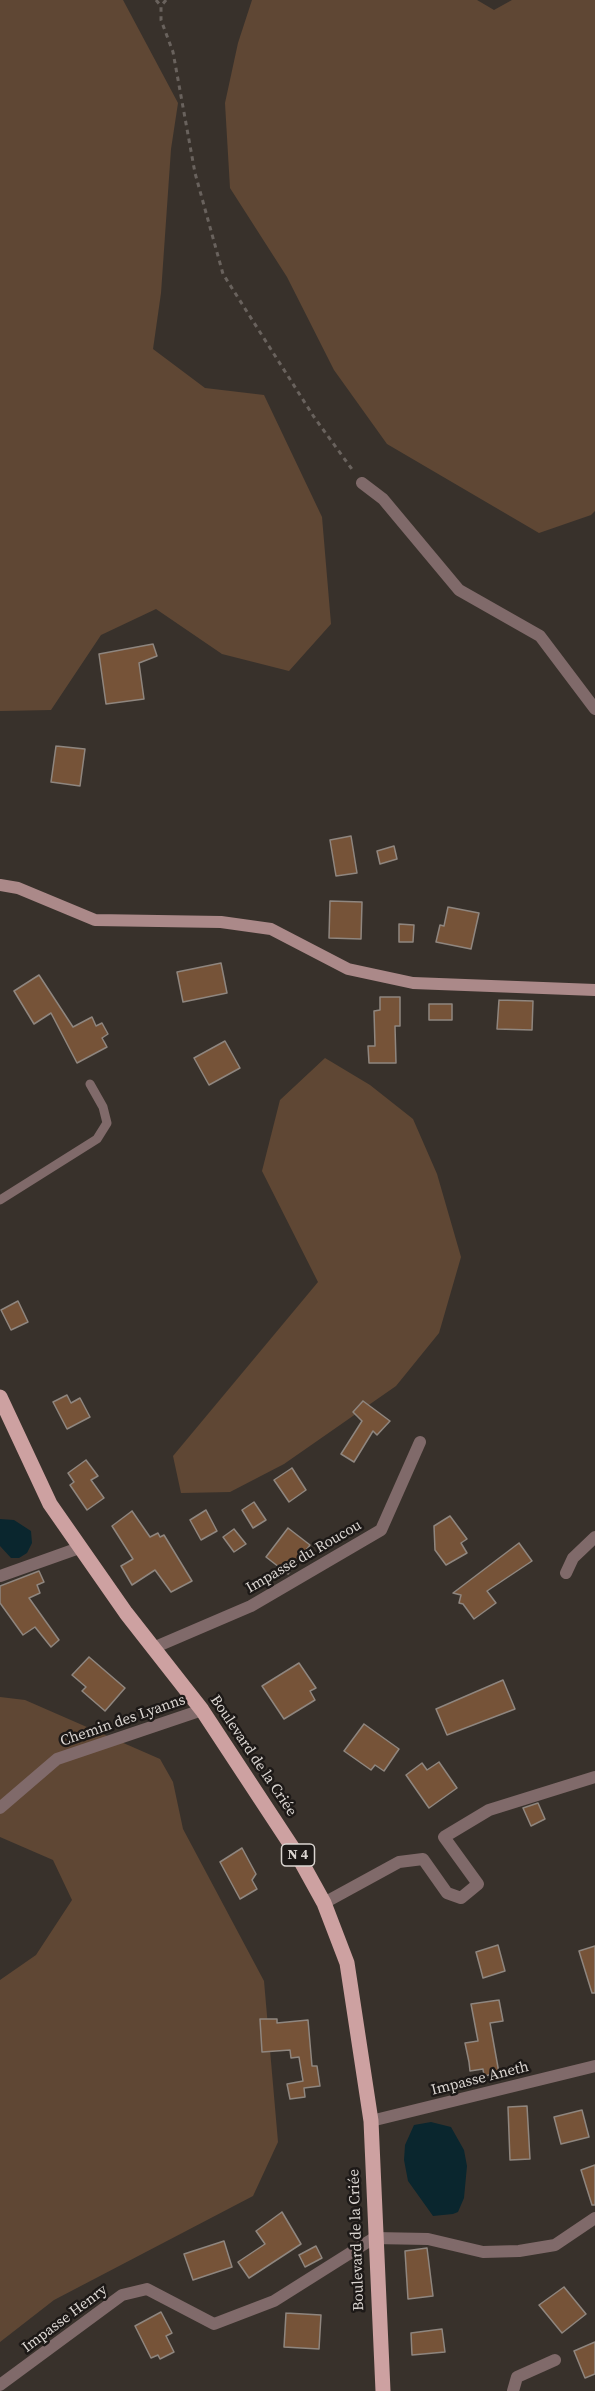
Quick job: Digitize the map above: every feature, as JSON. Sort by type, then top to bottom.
[{"type":"main road","name":"Boulevard de la Criée","points":[[0,1397],[50,1504],[79,1548],[202,1710],[298,1856],[324,1903],[346,1963],[371,2121],[374,2238],[383,2391]]},
{"type":"street","points":[[362,483],[383,499],[459,590],[540,636],[595,709]]},
{"type":"street","points":[[0,885],[18,888],[95,920],[221,922],[271,929],[348,969],[413,983],[595,990]]},
{"type":"street","name":"Impasse du Roucou","points":[[153,1648],[251,1606],[381,1530],[420,1442]]},
{"type":"street","points":[[566,1573],[573,1557],[595,1537]]},
{"type":"street","points":[[0,1576],[79,1548]]},
{"type":"street","name":"Chemin des Lyanns","points":[[0,1808],[57,1759],[202,1710]]},
{"type":"street","points":[[324,1903],[399,1862],[423,1859],[447,1893],[462,1898],[477,1884],[444,1837],[489,1810],[595,1777]]},
{"type":"street","name":"Impasse Aneth","points":[[371,2121],[595,2066]]},
{"type":"street","points":[[374,2238],[428,2239],[483,2252],[519,2251],[555,2245],[595,2218]]},
{"type":"street","name":"Impasse Henry","points":[[0,2385],[122,2295],[147,2289],[214,2324],[274,2301],[374,2238]]},
{"type":"street","points":[[513,2391],[517,2377],[555,2360]]},
{"type":"lane","points":[[0,1200],[97,1139],[107,1123],[103,1107],[90,1084]]},
{"type":"path","points":[[156,0],[161,6],[161,20],[173,52],[195,173],[223,274],[314,417],[362,483]]},
{"type":"path","points":[[161,6],[166,0]]},
{"type":"shaded area","points":[[0,0],[123,0],[178,103],[171,149],[161,293],[153,349],[205,388],[264,395],[322,517],[331,624],[289,671],[222,654],[156,609],[101,635],[51,710],[0,711]]},
{"type":"shaded area","points":[[252,0],[477,0],[494,10],[512,0],[595,0],[595,511],[591,515],[539,533],[387,444],[334,370],[287,277],[230,188],[225,103],[238,43]]},
{"type":"shaded area","points":[[325,1058],[370,1085],[413,1119],[437,1174],[461,1257],[439,1333],[396,1386],[284,1464],[230,1492],[181,1493],[173,1456],[318,1282],[262,1171],[280,1100]]},
{"type":"shaded area","points":[[0,1697],[25,1700],[160,1759],[173,1782],[183,1829],[264,1981],[278,2142],[253,2196],[54,2300],[0,2342],[0,1980],[36,1955],[72,1900],[53,1860],[0,1837]]},
{"type":"water","points":[[0,1519],[14,1520],[31,1531],[32,1543],[27,1553],[19,1558],[11,1558],[0,1546]]},
{"type":"water","points":[[431,2122],[451,2127],[464,2150],[467,2166],[464,2198],[458,2212],[453,2214],[433,2216],[408,2181],[404,2160],[405,2145],[414,2125]]},
{"type":"building","points":[[153,644],[157,656],[139,663],[144,699],[106,704],[99,654]]},
{"type":"building","points":[[56,746],[85,749],[80,786],[51,782]]},
{"type":"building","points":[[351,836],[357,873],[336,876],[330,840]]},
{"type":"building","points":[[394,846],[397,859],[380,864],[377,851]]},
{"type":"building","points":[[330,901],[362,902],[361,939],[329,938]]},
{"type":"building","points":[[448,907],[479,913],[471,949],[436,942],[440,925],[444,926]]},
{"type":"building","points":[[399,924],[414,925],[413,942],[399,942]]},
{"type":"building","points":[[221,963],[227,993],[183,1002],[177,972]]},
{"type":"building","points":[[39,975],[73,1027],[92,1017],[96,1026],[102,1023],[108,1034],[102,1038],[107,1047],[77,1063],[51,1013],[34,1024],[14,991]]},
{"type":"building","points":[[380,997],[400,997],[400,1026],[395,1026],[396,1063],[369,1063],[368,1046],[375,1046],[374,1011],[380,1010]]},
{"type":"building","points":[[499,1000],[533,1001],[532,1030],[497,1029]]},
{"type":"building","points":[[429,1004],[452,1004],[452,1020],[429,1020]]},
{"type":"building","points":[[225,1041],[240,1068],[209,1085],[194,1058]]},
{"type":"building","points":[[18,1301],[28,1322],[11,1330],[1,1310]]},
{"type":"building","points":[[67,1395],[71,1403],[80,1398],[90,1417],[67,1429],[53,1402]]},
{"type":"building","points":[[363,1401],[390,1421],[377,1435],[373,1431],[354,1462],[341,1454],[362,1421],[353,1412]]},
{"type":"building","points":[[86,1460],[98,1476],[91,1480],[104,1498],[87,1510],[70,1485],[74,1482],[68,1473]]},
{"type":"building","points":[[292,1468],[306,1490],[289,1502],[274,1480]]},
{"type":"building","points":[[254,1502],[266,1520],[253,1528],[242,1510]]},
{"type":"building","points":[[206,1510],[217,1531],[201,1540],[190,1520]]},
{"type":"building","points":[[132,1511],[150,1537],[158,1533],[160,1537],[164,1535],[192,1581],[171,1592],[155,1570],[132,1585],[121,1566],[133,1559],[112,1526]]},
{"type":"building","points":[[450,1516],[467,1539],[461,1543],[467,1553],[446,1565],[435,1550],[434,1526]]},
{"type":"building","points":[[288,1528],[310,1545],[288,1574],[266,1557]]},
{"type":"building","points":[[234,1529],[246,1544],[234,1552],[223,1537]]},
{"type":"building","points":[[519,1543],[532,1561],[487,1591],[496,1603],[474,1619],[463,1604],[459,1603],[461,1595],[453,1593]]},
{"type":"building","points":[[39,1571],[44,1582],[37,1585],[40,1593],[29,1598],[59,1640],[51,1647],[35,1627],[23,1635],[0,1603],[0,1586]]},
{"type":"building","points":[[89,1657],[125,1688],[105,1711],[82,1691],[86,1687],[72,1675]]},
{"type":"building","points":[[299,1663],[316,1688],[310,1691],[315,1700],[284,1719],[262,1686]]},
{"type":"building","points":[[503,1680],[515,1709],[447,1735],[436,1709]]},
{"type":"building","points":[[364,1724],[399,1749],[384,1771],[375,1765],[371,1770],[344,1751]]},
{"type":"building","points":[[439,1762],[457,1788],[429,1808],[406,1775],[422,1763],[427,1770]]},
{"type":"building","points":[[538,1803],[545,1819],[531,1826],[523,1808]]},
{"type":"building","points":[[242,1848],[256,1874],[252,1880],[257,1889],[240,1899],[220,1862]]},
{"type":"building","points":[[498,1945],[505,1971],[483,1978],[476,1952]]},
{"type":"building","points":[[595,1946],[595,1993],[592,1993],[579,1951]]},
{"type":"building","points":[[499,2000],[503,2021],[490,2023],[499,2073],[484,2076],[483,2069],[470,2071],[465,2043],[478,2041],[471,2004]]},
{"type":"building","points":[[260,2019],[277,2019],[277,2023],[308,2020],[312,2066],[317,2066],[320,2086],[304,2088],[305,2097],[290,2099],[287,2084],[303,2081],[299,2057],[291,2058],[290,2050],[262,2052]]},
{"type":"building","points":[[527,2106],[530,2159],[510,2160],[508,2107]]},
{"type":"building","points":[[582,2110],[589,2137],[561,2144],[554,2117]]},
{"type":"building","points":[[595,2165],[595,2205],[592,2205],[581,2170]]},
{"type":"building","points":[[282,2212],[301,2244],[249,2278],[238,2262],[265,2244],[256,2231]]},
{"type":"building","points":[[224,2241],[232,2267],[193,2280],[184,2254]]},
{"type":"building","points":[[316,2246],[322,2258],[305,2267],[299,2255]]},
{"type":"building","points":[[427,2248],[433,2296],[408,2299],[405,2251]]},
{"type":"building","points":[[564,2287],[586,2314],[562,2333],[539,2305]]},
{"type":"building","points":[[161,2312],[172,2333],[166,2336],[174,2352],[160,2359],[158,2355],[151,2358],[135,2326]]},
{"type":"building","points":[[286,2313],[321,2315],[319,2349],[284,2347]]},
{"type":"building","points":[[442,2329],[445,2352],[412,2355],[411,2333]]},
{"type":"building","points":[[595,2342],[595,2374],[585,2378],[574,2351]]}]
